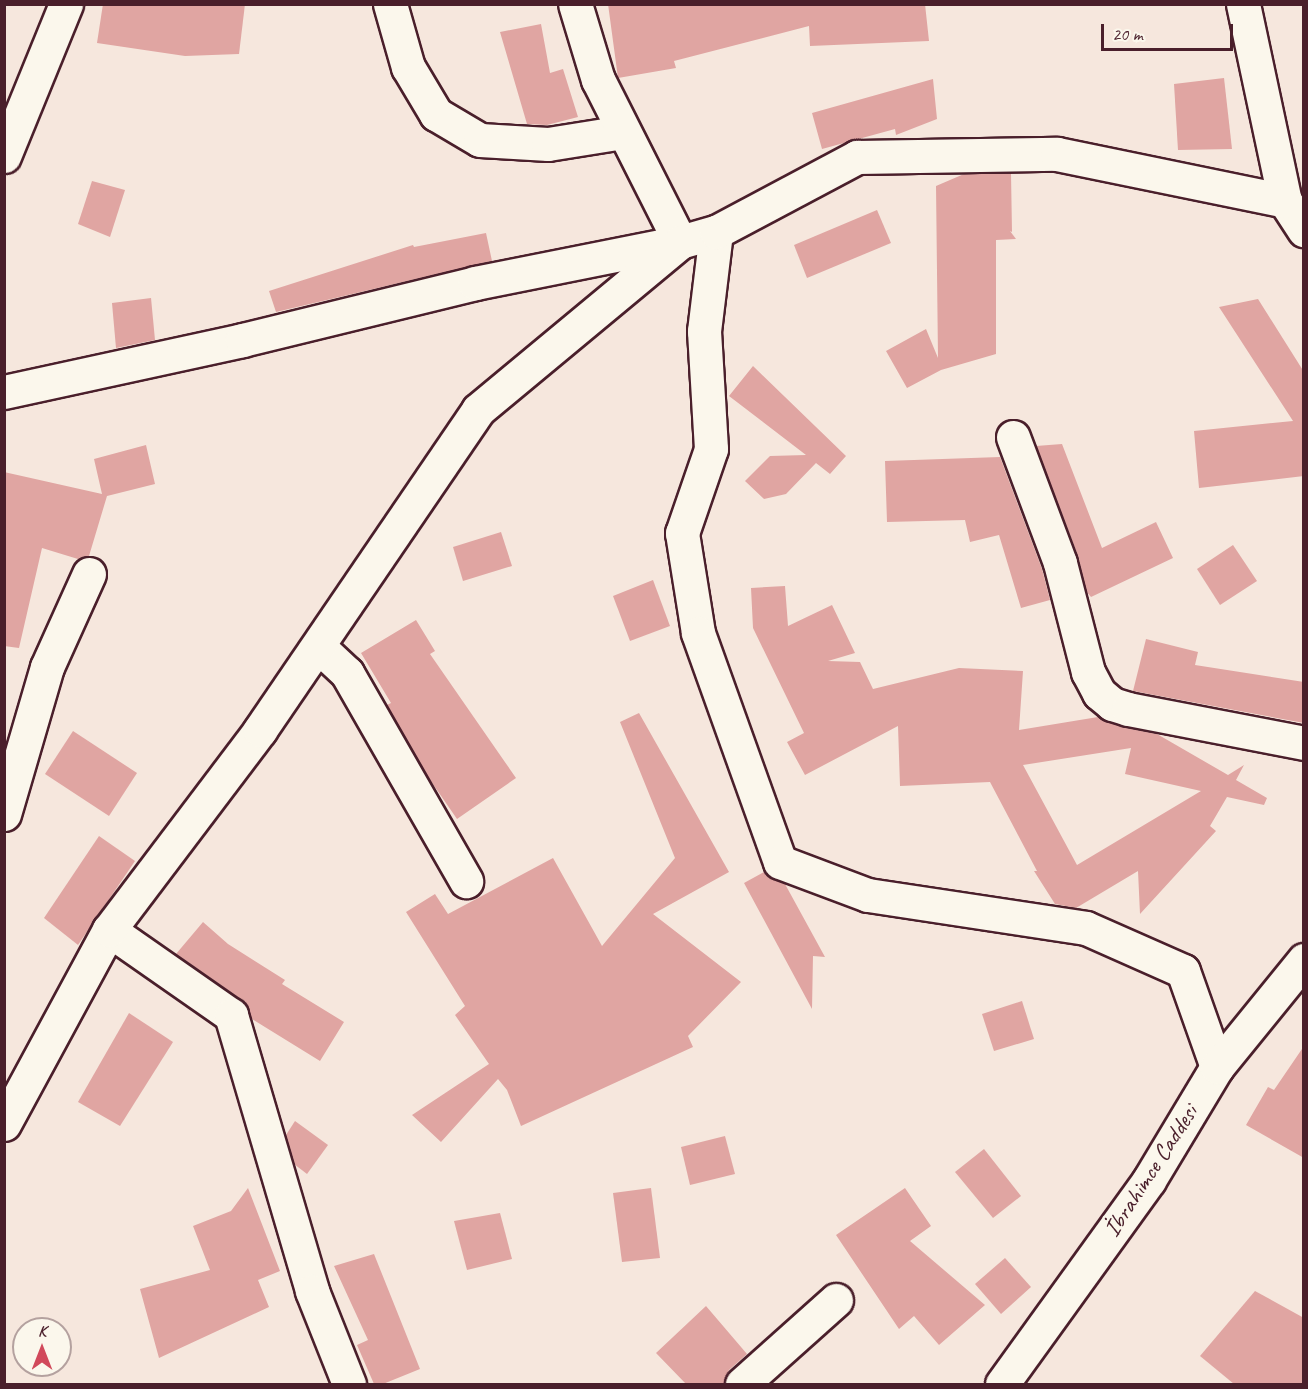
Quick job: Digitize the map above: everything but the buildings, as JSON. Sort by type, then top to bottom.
[{"type":"street","points":[[4,156],[66,4]]},
{"type":"street","points":[[390,4],[408,67],[436,114],[480,140],[548,144],[623,132]]},
{"type":"street","points":[[575,4],[598,80],[680,242]]},
{"type":"street","points":[[1243,4],[1285,201],[1304,230]]},
{"type":"street","points":[[4,392],[242,340],[475,283],[680,242],[716,232],[856,157],[1057,154],[1285,201]]},
{"type":"street","points":[[716,232],[704,331],[711,449],[682,533],[698,633],[780,862],[868,895],[1086,928],[1183,970],[1217,1067]]},
{"type":"street","points":[[4,1124],[109,930],[260,730],[478,410],[680,242]]},
{"type":"street","points":[[1013,437],[1060,563],[1088,672],[1099,693],[1112,704],[1128,710],[1304,743]]},
{"type":"street","points":[[4,814],[47,667],[89,574]]},
{"type":"street","points":[[318,646],[347,673],[466,881]]},
{"type":"street","points":[[109,930],[231,1015],[312,1291],[349,1384]]},
{"type":"street","name":"İbrahimce Caddesi","points":[[1002,1384],[1149,1180],[1217,1067],[1304,960]]},
{"type":"street","points":[[741,1384],[836,1300]]}]
